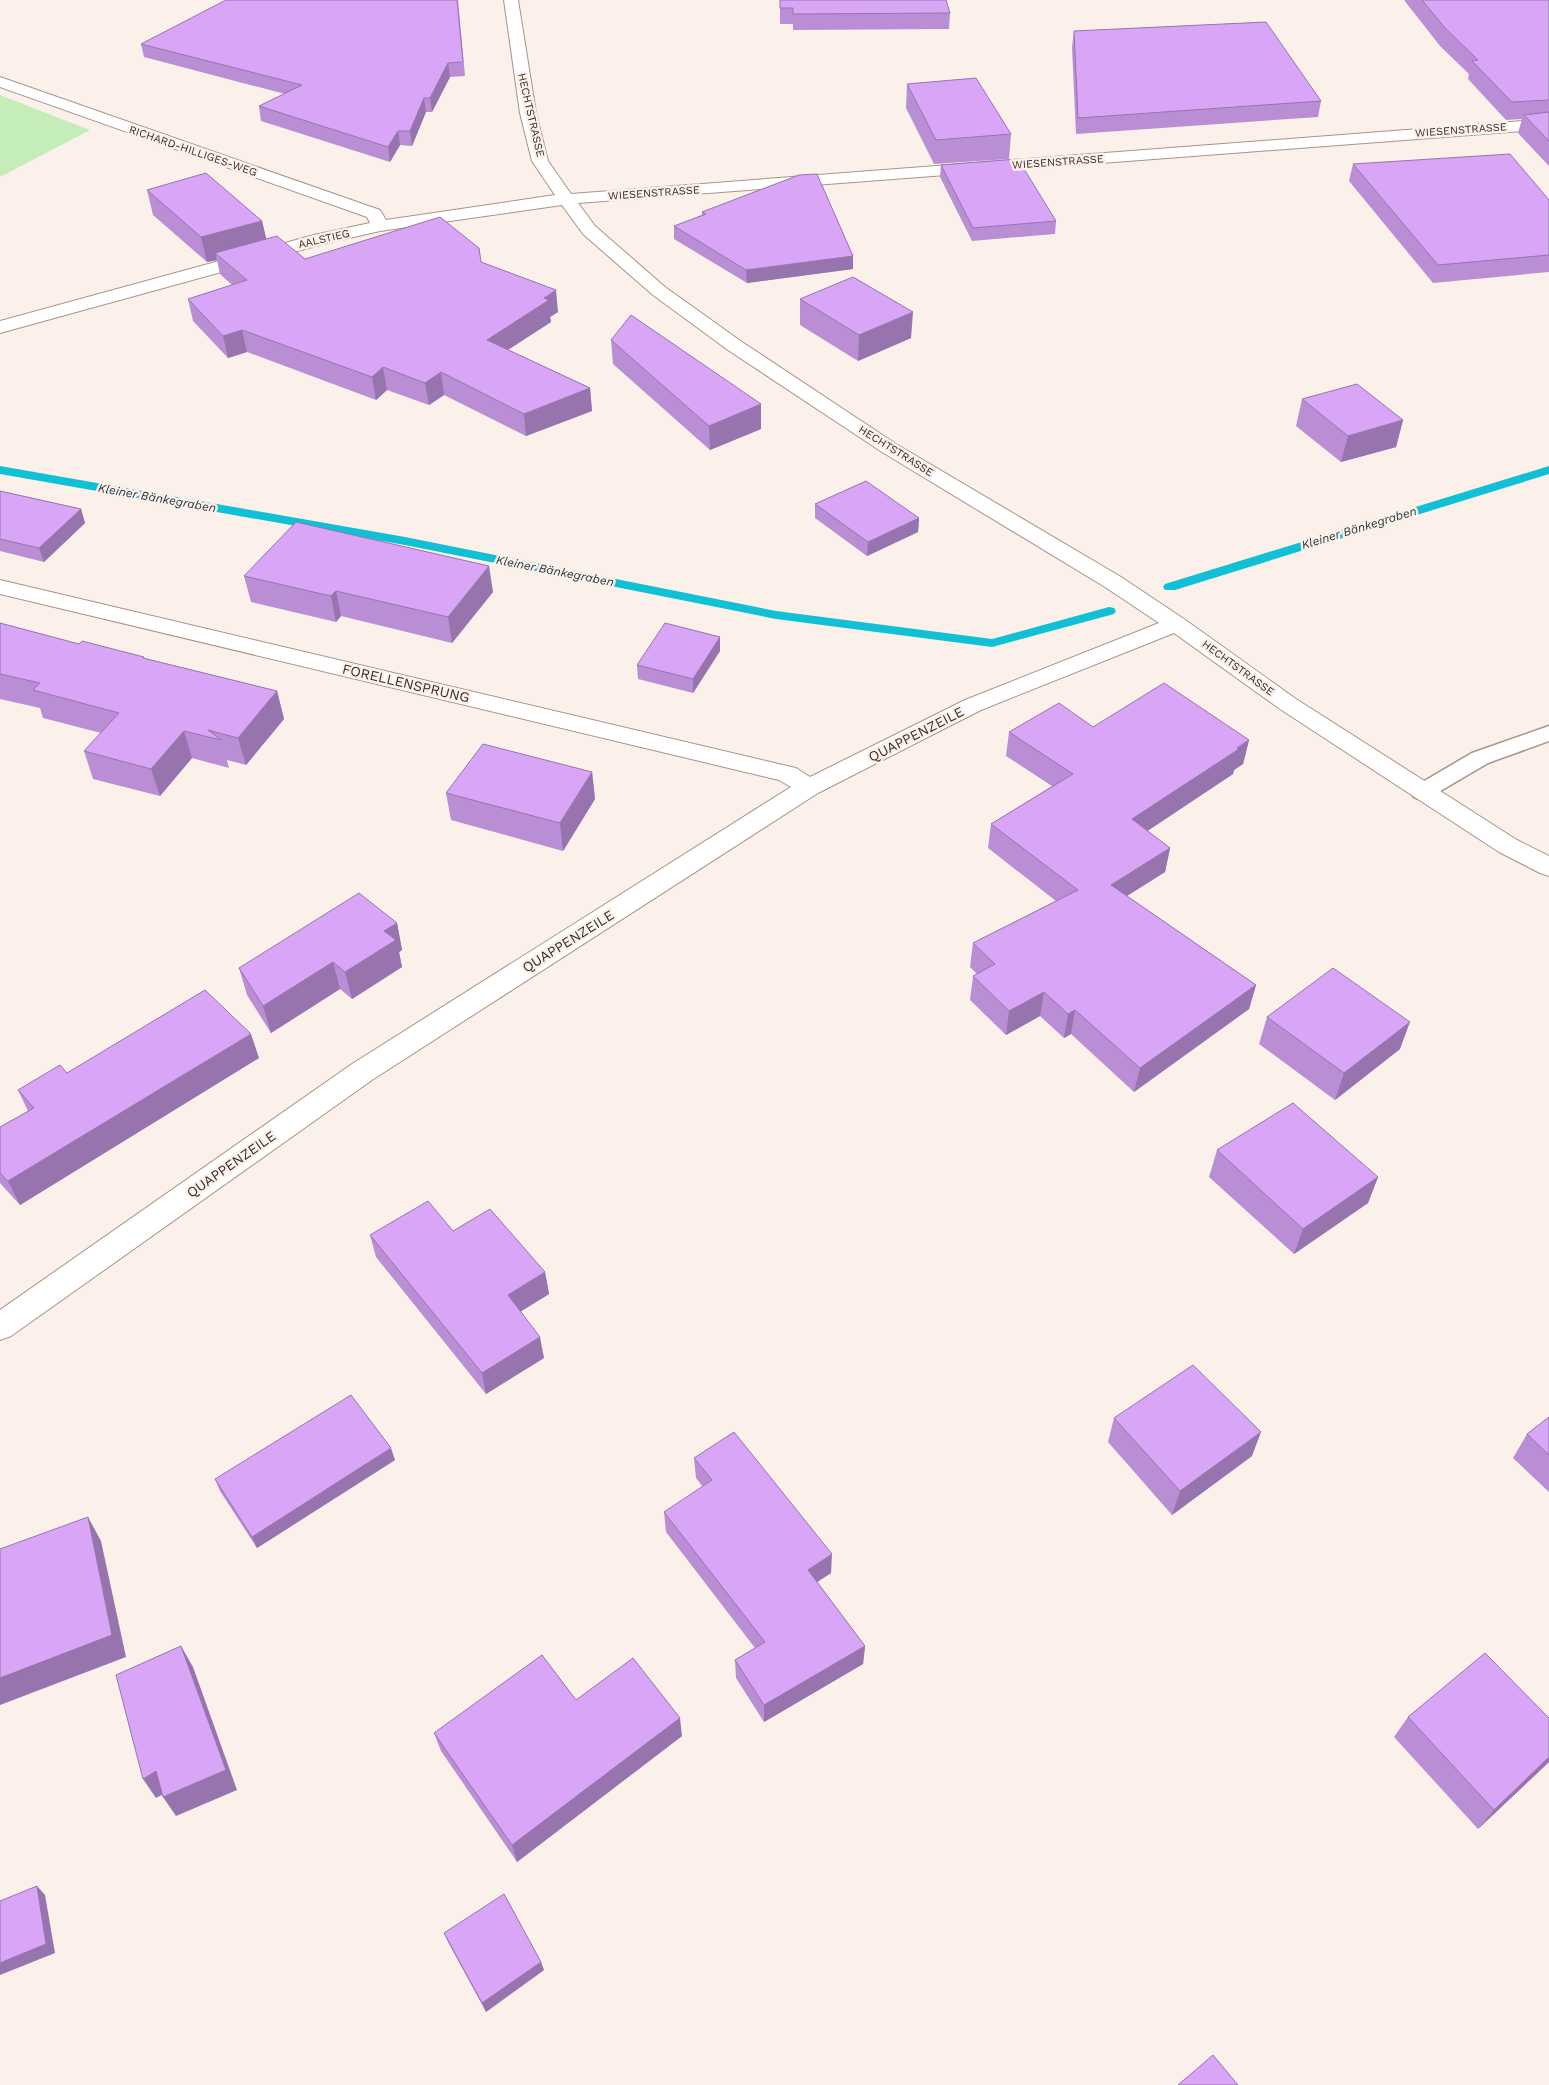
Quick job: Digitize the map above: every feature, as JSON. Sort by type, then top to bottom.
[{"type":"street","name":"HECHTSTRASSE","points":[[511,0],[528,113],[540,161],[589,230],[659,291],[736,346],[889,448],[1113,582],[1176,624],[1288,704],[1422,792],[1508,846],[1549,867]]},
{"type":"street","name":"RICHARD-HILLIGES-WEG","points":[[0,82],[374,214],[380,226]]},
{"type":"street","name":"WIESENSTRASSE","points":[[566,199],[1549,124]]},
{"type":"street","name":"AALSTIEG","points":[[0,327],[254,256],[380,226],[566,199]]},
{"type":"street","name":"FORELLENSPRUNG","points":[[0,587],[787,774],[809,788]]},
{"type":"street","name":"QUAPPENZEILE","points":[[0,1327],[362,1072],[809,788],[973,704],[1176,624]]},
{"type":"lane","points":[[1422,792],[1480,758],[1549,733]]},
{"type":"green space","points":[[0,95],[90,130],[0,177]]},
{"type":"building","points":[[226,0],[457,0],[463,62],[448,63],[430,98],[424,98],[410,131],[398,131],[388,147],[259,106],[302,85],[141,44]]},
{"type":"building","points":[[780,0],[946,0],[950,13],[793,14],[793,8],[780,8]]},
{"type":"building","points":[[1422,0],[1549,0],[1549,100],[1512,102],[1472,61],[1478,60],[1445,28]]},
{"type":"building","points":[[1266,22],[1321,101],[1078,118],[1074,31]]},
{"type":"building","points":[[976,78],[1011,134],[936,140],[907,84]]},
{"type":"building","points":[[1549,112],[1549,141],[1524,115]]},
{"type":"building","points":[[1510,154],[1549,200],[1549,255],[1438,265],[1353,164]]},
{"type":"building","points":[[1018,159],[1056,221],[973,228],[941,165]]},
{"type":"building","points":[[206,173],[262,221],[201,237],[147,190]]},
{"type":"building","points":[[817,174],[853,256],[746,270],[674,226],[706,214],[702,212],[799,175]]},
{"type":"building","points":[[440,217],[479,248],[481,262],[556,290],[544,298],[549,300],[487,340],[590,388],[524,414],[441,372],[425,383],[383,367],[372,377],[242,330],[223,336],[188,299],[247,280],[215,253],[277,236],[305,259]]},
{"type":"building","points":[[853,277],[913,312],[859,335],[800,299]]},
{"type":"building","points":[[631,315],[761,404],[709,426],[611,340]]},
{"type":"building","points":[[1357,384],[1403,420],[1348,436],[1302,399]]},
{"type":"building","points":[[866,481],[919,518],[868,542],[815,504]]},
{"type":"building","points":[[0,491],[81,509],[39,548],[0,539]]},
{"type":"building","points":[[296,522],[489,566],[448,617],[336,591],[331,596],[244,576]]},
{"type":"building","points":[[0,623],[79,644],[82,641],[277,691],[238,738],[208,730],[221,740],[184,731],[151,769],[84,751],[119,713],[33,690],[40,683],[0,674]]},
{"type":"building","points":[[665,623],[720,637],[693,679],[637,665]]},
{"type":"building","points":[[1164,683],[1249,740],[1237,748],[1239,749],[1132,819],[1170,848],[1111,885],[1256,985],[1140,1068],[1075,1010],[1068,1014],[1044,992],[1009,1011],[973,976],[995,964],[973,943],[1078,890],[991,824],[1073,774],[1009,732],[1059,703],[1093,727]]},
{"type":"building","points":[[483,744],[592,772],[560,823],[446,793]]},
{"type":"building","points":[[359,893],[397,923],[384,931],[396,940],[345,972],[333,962],[263,1006],[239,968]]},
{"type":"building","points":[[1333,968],[1410,1022],[1344,1073],[1267,1017]]},
{"type":"building","points":[[205,990],[251,1034],[8,1181],[0,1173],[0,1127],[34,1108],[18,1090],[60,1065],[67,1073]]},
{"type":"building","points":[[1293,1103],[1378,1177],[1303,1229],[1217,1150]]},
{"type":"building","points":[[428,1201],[453,1231],[490,1209],[545,1272],[508,1295],[540,1337],[482,1373],[370,1235]]},
{"type":"building","points":[[1193,1365],[1261,1432],[1180,1491],[1114,1418]]},
{"type":"building","points":[[351,1395],[391,1448],[252,1537],[215,1479]]},
{"type":"building","points":[[1549,1417],[1549,1455],[1527,1434]]},
{"type":"building","points":[[734,1432],[832,1554],[808,1570],[865,1646],[764,1705],[735,1660],[765,1642],[664,1512],[712,1480],[694,1458]]},
{"type":"building","points":[[88,1517],[112,1635],[0,1678],[0,1549]]},
{"type":"building","points":[[181,1646],[226,1770],[163,1797],[156,1771],[143,1779],[116,1675]]},
{"type":"building","points":[[1485,1653],[1549,1718],[1549,1757],[1494,1810],[1408,1717]]},
{"type":"building","points":[[542,1655],[576,1700],[633,1658],[680,1718],[512,1845],[434,1733]]},
{"type":"building","points":[[37,1886],[46,1944],[0,1963],[0,1901]]},
{"type":"building","points":[[504,1894],[541,1962],[482,2003],[444,1933]]},
{"type":"building","points":[[1213,2055],[1238,2085],[1178,2085]]},
{"type":"waterway","name":"Kleiner Bänkegraben","points":[[0,470],[405,541],[776,615],[992,643],[1109,611]]},
{"type":"waterway","name":"Kleiner Bänkegraben","points":[[1170,587],[1549,470]]}]
